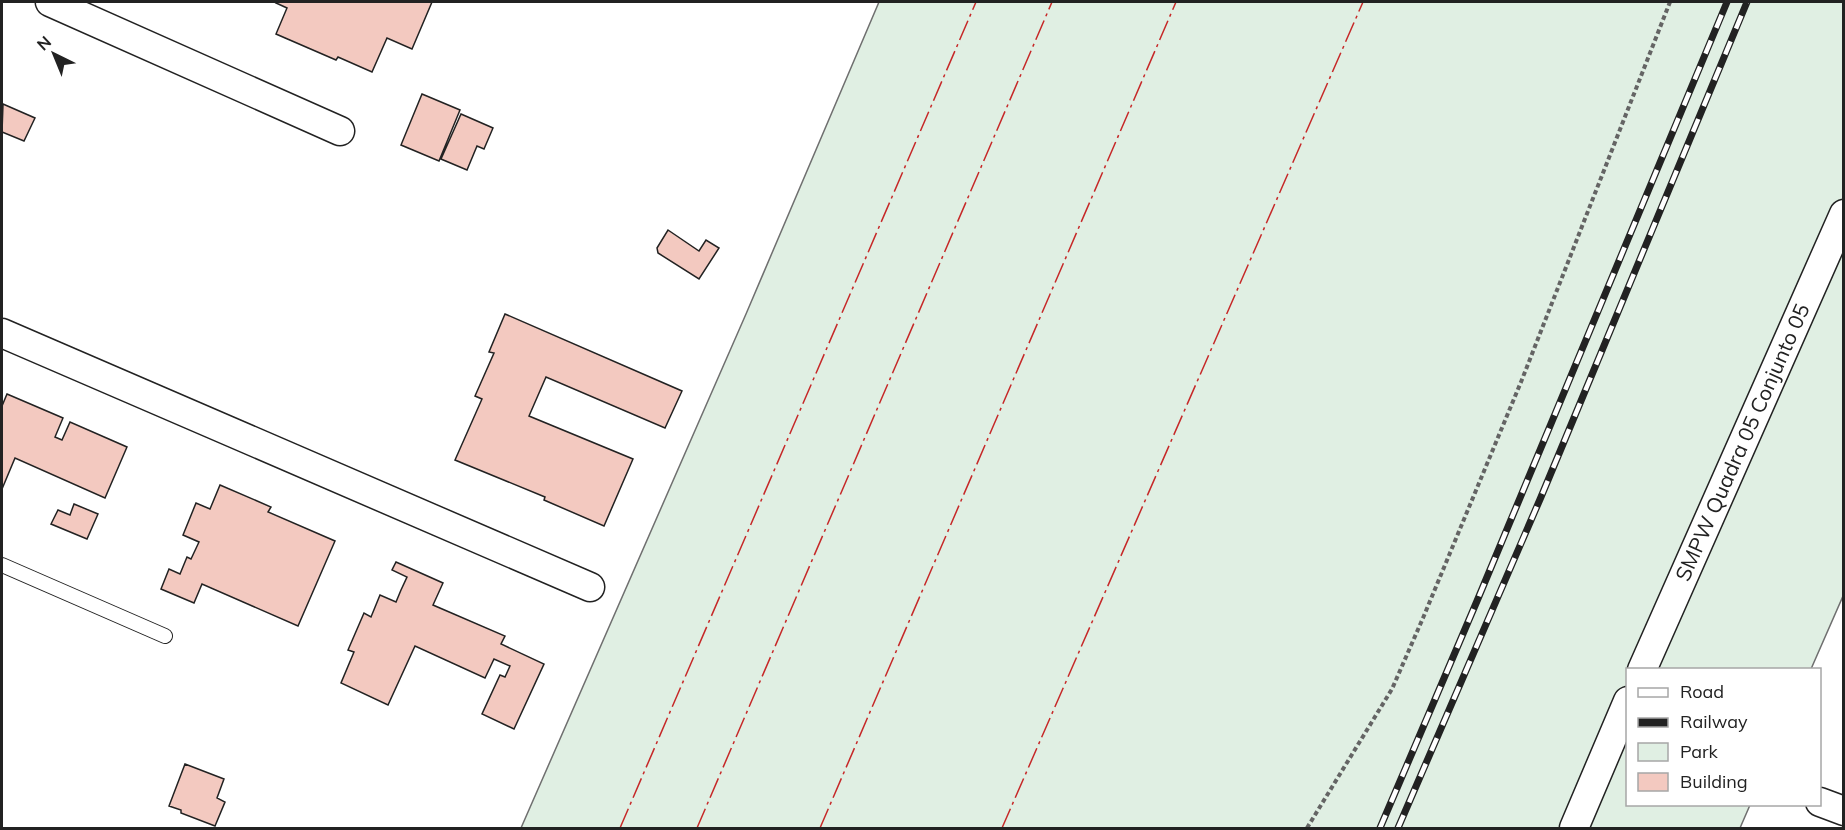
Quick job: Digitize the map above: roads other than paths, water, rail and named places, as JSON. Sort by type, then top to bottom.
[{"type":"street","points":[[50,2],[340,131]]},
{"type":"street","name":"SMPW Quadra 05 Conjunto 05","points":[[1641,668],[1844,214]]},
{"type":"street","points":[[2,333],[590,587]]},
{"type":"street","points":[[1574,828],[1625,712]]},
{"type":"street","points":[[1821,801],[1844,811]]},
{"type":"lane","points":[[2,565],[165,636]]},
{"type":"railway","points":[[1380,828],[1727,2]]},
{"type":"railway","points":[[1398,828],[1541,497],[1747,2]]}]
